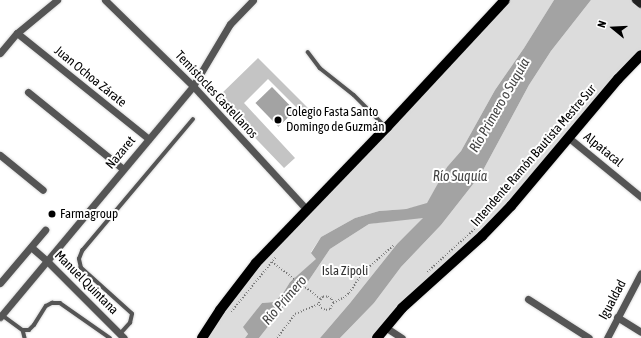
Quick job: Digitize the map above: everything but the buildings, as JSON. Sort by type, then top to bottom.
[{"type":"main road","points":[[202,338],[220,310],[256,263],[387,127],[505,0]]},
{"type":"main road","points":[[636,0],[641,4]]},
{"type":"main road","name":"Intendente Ramón Bautista Mestre Sur","points":[[377,338],[402,308],[482,236],[511,206],[618,79],[641,55]]},
{"type":"street","points":[[0,53],[17,33],[57,0]]},
{"type":"street","name":"Temístocles Castellanos","points":[[105,0],[193,86],[307,210]]},
{"type":"street","name":"Nazaret","points":[[1,316],[48,262],[123,169],[193,86],[230,24],[253,0]]},
{"type":"street","name":"Juan Ochoa Zárate","points":[[17,33],[149,139]]},
{"type":"street","points":[[28,92],[123,169]]},
{"type":"street","name":"Alpatacal","points":[[569,138],[641,197]]},
{"type":"street","points":[[0,155],[43,190]]},
{"type":"street","points":[[0,283],[45,230]]},
{"type":"street","name":"Manuel Quintana","points":[[30,247],[48,262],[122,336]]},
{"type":"street","name":"Igualdad","points":[[606,338],[641,273]]},
{"type":"street","points":[[528,299],[589,338]]},
{"type":"street","points":[[617,317],[641,332]]},
{"type":"street","points":[[385,327],[402,338]]},
{"type":"lane","points":[[308,52],[320,68],[354,95],[387,127]]},
{"type":"lane","points":[[122,336],[130,324],[132,314],[81,268],[78,259],[82,251],[192,119]]},
{"type":"lane","points":[[1,316],[23,330],[28,330],[46,306],[55,303],[64,305],[105,336],[110,338]]},
{"type":"lane","points":[[23,330],[25,338]]},
{"type":"path","points":[[424,275],[440,258],[482,223]]},
{"type":"path","points":[[319,304],[321,308],[326,310],[331,307],[333,303],[343,298],[349,293],[363,272],[394,245]]},
{"type":"path","points":[[275,265],[321,298],[329,297],[333,303]]},
{"type":"path","points":[[277,338],[296,314],[319,304],[321,298]]},
{"type":"green space","points":[[505,0],[554,0],[524,48],[495,90],[461,151],[447,167],[427,204],[406,209],[379,211],[355,218],[321,237],[311,252],[317,259],[290,282],[282,295],[274,302],[262,303],[244,327],[248,334],[245,338],[202,338],[256,263]]},
{"type":"green space","points":[[591,0],[641,0],[641,55],[541,172],[377,338],[340,338],[374,303],[401,267],[441,225],[481,174],[529,85],[551,51]]},
{"type":"green space","name":"Isla Zípoli","points":[[411,218],[424,218],[397,244],[320,338],[259,338],[289,300],[305,286],[330,249],[369,224]]},
{"type":"water","name":"Río Suquía","points":[[554,0],[591,0],[551,51],[529,85],[481,174],[441,225],[401,267],[374,303],[340,338],[320,338],[397,244],[423,218],[369,224],[330,249],[305,286],[289,300],[259,338],[245,338],[248,334],[243,327],[262,303],[274,302],[282,295],[290,282],[316,259],[311,253],[321,237],[355,218],[379,211],[406,209],[427,203],[447,167],[461,151],[495,90],[524,48]]},
{"type":"water","points":[[272,87],[295,111],[278,127],[255,103]]},
{"type":"place","name":"Colegio Fasta Santo Domingo de Guzmán","points":[[278,120]]},
{"type":"place","name":"Farmagroup","points":[[52,214]]},
{"type":"water label","name":"Río Primero o Suquía","points":[[499,105]]},
{"type":"water label","name":"Río Primero","points":[[284,300]]}]
